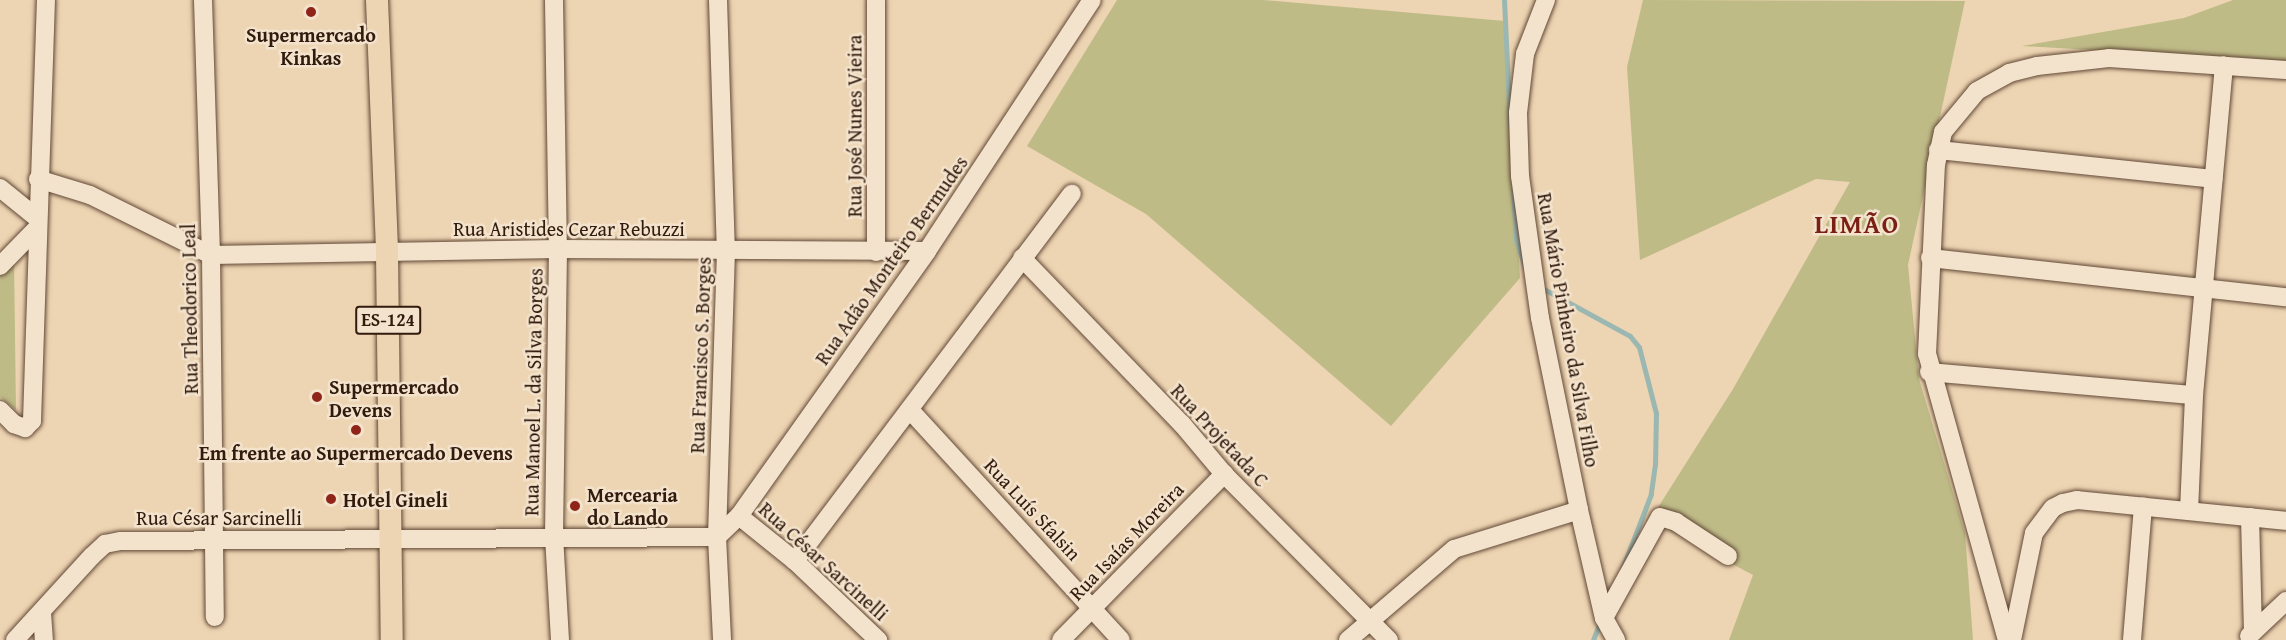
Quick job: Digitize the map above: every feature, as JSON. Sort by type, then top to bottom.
[{"type":"main road","name":"ES-124","points":[[377,0],[387,253],[392,640]]},
{"type":"street","points":[[0,410],[14,424],[25,428],[32,421],[36,223],[46,0]]},
{"type":"street","name":"Rua Theodorico Leal","points":[[203,0],[212,255],[215,617]]},
{"type":"street","name":"Rua Manoel L. da Silva Borges","points":[[554,0],[558,249],[554,536],[560,640]]},
{"type":"street","name":"Rua Francisco S. Borges","points":[[718,0],[726,250],[717,537],[722,640]]},
{"type":"street","name":"Rua José Nunes Vieira","points":[[876,0],[876,252]]},
{"type":"street","name":"Rua Adão Monteiro Bermudes","points":[[717,537],[739,516],[927,251],[1092,0]]},
{"type":"street","name":"Rua Mário Pinheiro da Silva Filho","points":[[1546,0],[1525,54],[1518,112],[1520,176],[1540,318],[1579,510],[1609,632]]},
{"type":"street","points":[[2007,640],[1929,372],[1926,336],[1930,258],[1938,150],[1943,132],[1977,91],[2009,73],[2069,60],[2109,58],[2286,70]]},
{"type":"street","points":[[2189,511],[2194,395],[2206,288],[2224,65]]},
{"type":"street","points":[[1938,150],[2213,179]]},
{"type":"street","points":[[38,178],[90,195],[212,255]]},
{"type":"street","points":[[0,188],[36,223]]},
{"type":"street","points":[[795,561],[1072,194]]},
{"type":"street","points":[[0,266],[36,223]]},
{"type":"street","name":"Rua Aristides Cezar Rebuzzi","points":[[212,255],[558,249],[927,251]]},
{"type":"street","name":"Rua Projetada C","points":[[1022,258],[1182,424],[1224,474],[1389,640]]},
{"type":"street","points":[[1930,258],[2286,297]]},
{"type":"street","points":[[1929,372],[2194,395]]},
{"type":"street","name":"Rua Luís Sfalsin","points":[[910,410],[1121,640]]},
{"type":"street","name":"Rua Isaías Moreira","points":[[1062,640],[1224,474]]},
{"type":"street","points":[[2012,640],[2034,533],[2053,508],[2077,500],[2286,520]]},
{"type":"street","points":[[2132,640],[2143,506]]},
{"type":"street","points":[[1348,640],[1454,549],[1579,510]]},
{"type":"street","name":"Rua César Sarcinelli","points":[[739,516],[795,561],[878,640]]},
{"type":"street","points":[[1609,632],[1655,520],[1666,517],[1728,556]]},
{"type":"street","points":[[2249,636],[2250,517]]},
{"type":"street","name":"Rua César Sarcinelli","points":[[15,640],[105,544],[149,538],[213,540],[554,536],[717,537]]},
{"type":"street","points":[[2249,636],[2286,601]]},
{"type":"street","points":[[42,613],[44,640]]},
{"type":"shaded area","points":[[1117,0],[1263,0],[1505,21],[1520,278],[1391,426],[1146,214],[1027,146]]},
{"type":"shaded area","points":[[1643,0],[1965,1],[1908,265],[1919,379],[1965,533],[1973,640],[1729,640],[1753,575],[1650,520],[1733,389],[1850,182],[1816,179],[1640,260],[1627,67]]},
{"type":"shaded area","points":[[2233,0],[2286,0],[2286,61],[2022,46],[2184,18]]},
{"type":"shaded area","points":[[14,260],[16,410],[0,397],[0,274]]},
{"type":"waterway","points":[[1504,0],[1510,126]]},
{"type":"waterway","points":[[1513,189],[1516,240],[1527,274]]},
{"type":"waterway","points":[[1542,288],[1630,336],[1639,347],[1656,413],[1655,464],[1651,494],[1622,569]]},
{"type":"waterway","points":[[1593,640],[1600,622]]},
{"type":"place","name":"Supermercado Kinkas","points":[[311,12]]},
{"type":"place","name":"Supermercado Devens","points":[[317,397]]},
{"type":"place","name":"Em frente ao Supermercado Devens","points":[[356,430]]},
{"type":"place","name":"Hotel Gineli","points":[[331,499]]},
{"type":"place","name":"Mercearia do Lando","points":[[575,506]]},
{"type":"district","name":"LIMÃO","points":[[1857,224]]}]
